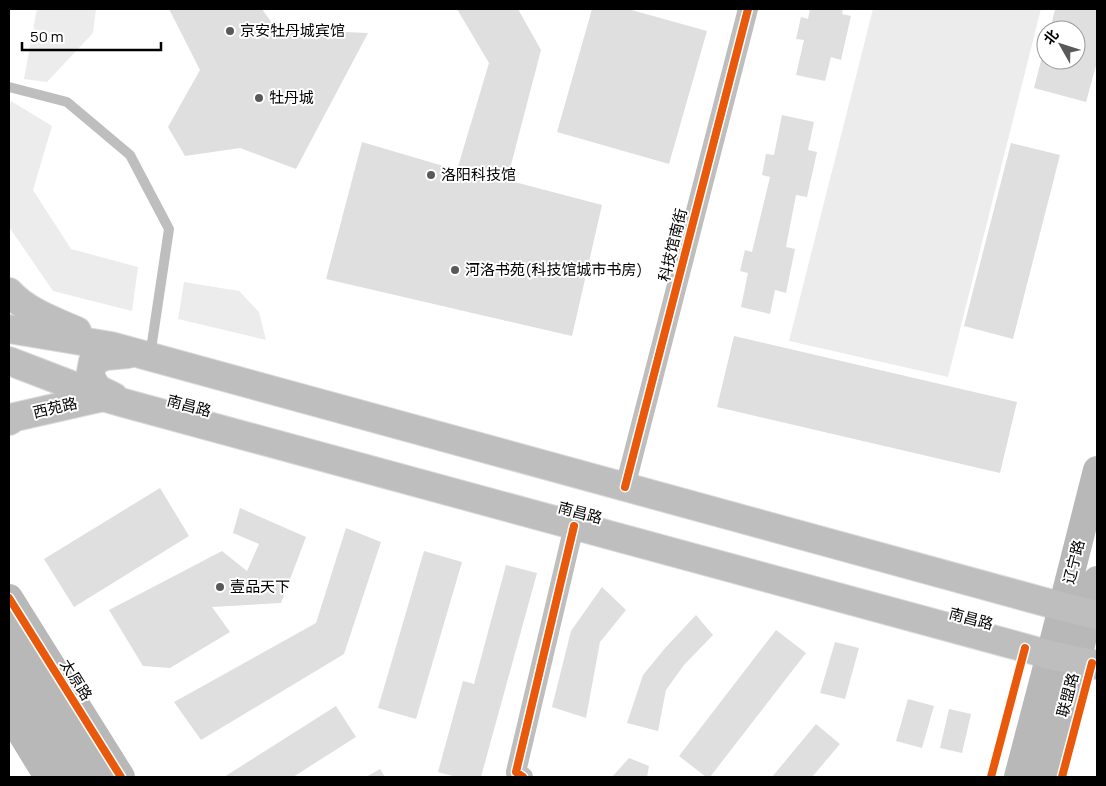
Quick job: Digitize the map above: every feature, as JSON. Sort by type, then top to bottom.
[{"type":"main road","points":[[9,292],[15,299],[38,314],[110,346]]},
{"type":"main road","points":[[9,329],[110,346],[1093,614]]},
{"type":"main road","points":[[113,400],[98,389],[90,376],[93,361],[106,356],[143,355]]},
{"type":"main road","name":"南昌路","points":[[9,361],[113,400],[1050,655],[1087,663]]},
{"type":"main road","name":"西苑路","points":[[9,421],[15,417],[113,400]]},
{"type":"main road","name":"辽宁路","points":[[1050,655],[1097,470]]},
{"type":"main road","name":"辽宁路","points":[[1093,614],[1097,580]]},
{"type":"main road","name":"太原路","points":[[9,598],[121,777]]},
{"type":"main road","name":"联盟路","points":[[1046,777],[1087,663],[1093,614]]},
{"type":"main road","points":[[9,637],[95,777]]},
{"type":"main road","name":"联盟路","points":[[1018,777],[1050,655]]},
{"type":"main road","points":[[9,674],[72,777]]},
{"type":"main road","points":[[9,714],[48,777]]},
{"type":"street","name":"科技馆南街","points":[[625,487],[748,9]]},
{"type":"street","points":[[523,777],[516,772],[574,526]]},
{"type":"lane","points":[[9,88],[67,102],[130,155],[169,229],[143,355]]},
{"type":"shaded area","points":[[37,9],[96,9],[93,33],[47,82],[24,79]]},
{"type":"shaded area","points":[[873,9],[1041,9],[1038,20],[1036,20],[1036,29],[948,377],[789,341]]},
{"type":"shaded area","points":[[11,101],[52,126],[33,190],[71,249],[138,267],[132,311],[53,291],[9,227],[9,113]]},
{"type":"shaded area","points":[[184,282],[239,291],[259,312],[266,340],[178,319]]},
{"type":"building","name":"牡丹城","points":[[169,9],[262,9],[276,29],[368,33],[296,169],[240,148],[185,156],[168,127],[200,70]]},
{"type":"building","name":"洛阳科技馆","points":[[457,9],[518,9],[541,50],[507,180],[602,205],[572,336],[326,279],[362,142],[457,170],[489,63]]},
{"type":"building","points":[[592,9],[628,9],[707,31],[669,164],[557,132]]},
{"type":"building","points":[[810,9],[843,9],[842,14],[851,16],[841,60],[831,57],[825,81],[796,75],[804,40],[796,39],[801,17],[808,19]]},
{"type":"building","points":[[1055,9],[1097,9],[1097,62],[1086,102],[1034,88],[1039,70],[1086,70],[1086,20],[1052,20]]},
{"type":"building","points":[[782,115],[814,122],[808,150],[817,152],[807,197],[796,195],[786,247],[795,249],[786,293],[775,290],[770,314],[741,307],[748,273],[740,271],[745,250],[752,252],[770,177],[762,175],[766,154],[774,155]]},
{"type":"building","points":[[1011,143],[1060,155],[1013,339],[964,326]]},
{"type":"building","points":[[734,336],[1017,402],[1000,473],[717,407]]},
{"type":"building","points":[[160,488],[189,536],[74,607],[44,559]]},
{"type":"building","name":"壹品天下","points":[[240,508],[306,537],[281,603],[212,607],[230,632],[170,668],[143,666],[109,610],[222,551],[247,571],[259,544],[233,533]]},
{"type":"building","points":[[346,528],[381,542],[344,654],[201,740],[174,702],[316,623]]},
{"type":"building","points":[[424,551],[462,562],[416,719],[378,708]]},
{"type":"building","points":[[506,565],[537,573],[481,777],[456,777],[438,772],[463,681],[474,684]]},
{"type":"building","points":[[602,587],[626,610],[600,642],[586,718],[552,707],[571,631]]},
{"type":"building","points":[[696,615],[713,635],[684,665],[666,690],[658,731],[627,723],[643,675]]},
{"type":"building","points":[[776,630],[806,653],[710,777],[706,777],[679,756]]},
{"type":"building","points":[[835,642],[859,648],[845,699],[820,693]]},
{"type":"building","points":[[908,699],[934,706],[922,748],[896,741]]},
{"type":"building","points":[[336,706],[356,737],[293,777],[224,777]]},
{"type":"building","points":[[949,709],[971,714],[962,753],[940,748]]},
{"type":"building","points":[[816,724],[840,744],[812,777],[772,777]]},
{"type":"building","points":[[629,758],[649,766],[647,777],[612,777]]},
{"type":"building","points":[[380,769],[385,777],[366,777]]},
{"type":"cycle path","points":[[625,487],[748,9]]},
{"type":"cycle path","points":[[523,777],[516,772],[574,526]]},
{"type":"cycle path","points":[[9,598],[121,777]]},
{"type":"cycle path","points":[[991,777],[1025,648]]},
{"type":"cycle path","points":[[1062,777],[1092,663]]},
{"type":"place","name":"京安牡丹城宾馆","points":[[230,31]]},
{"type":"place","name":"牡丹城","points":[[259,98]]},
{"type":"place","name":"洛阳科技馆","points":[[431,175]]},
{"type":"place","name":"河洛书苑(科技馆城市书房)","points":[[455,270]]},
{"type":"place","name":"壹品天下","points":[[220,587]]}]
